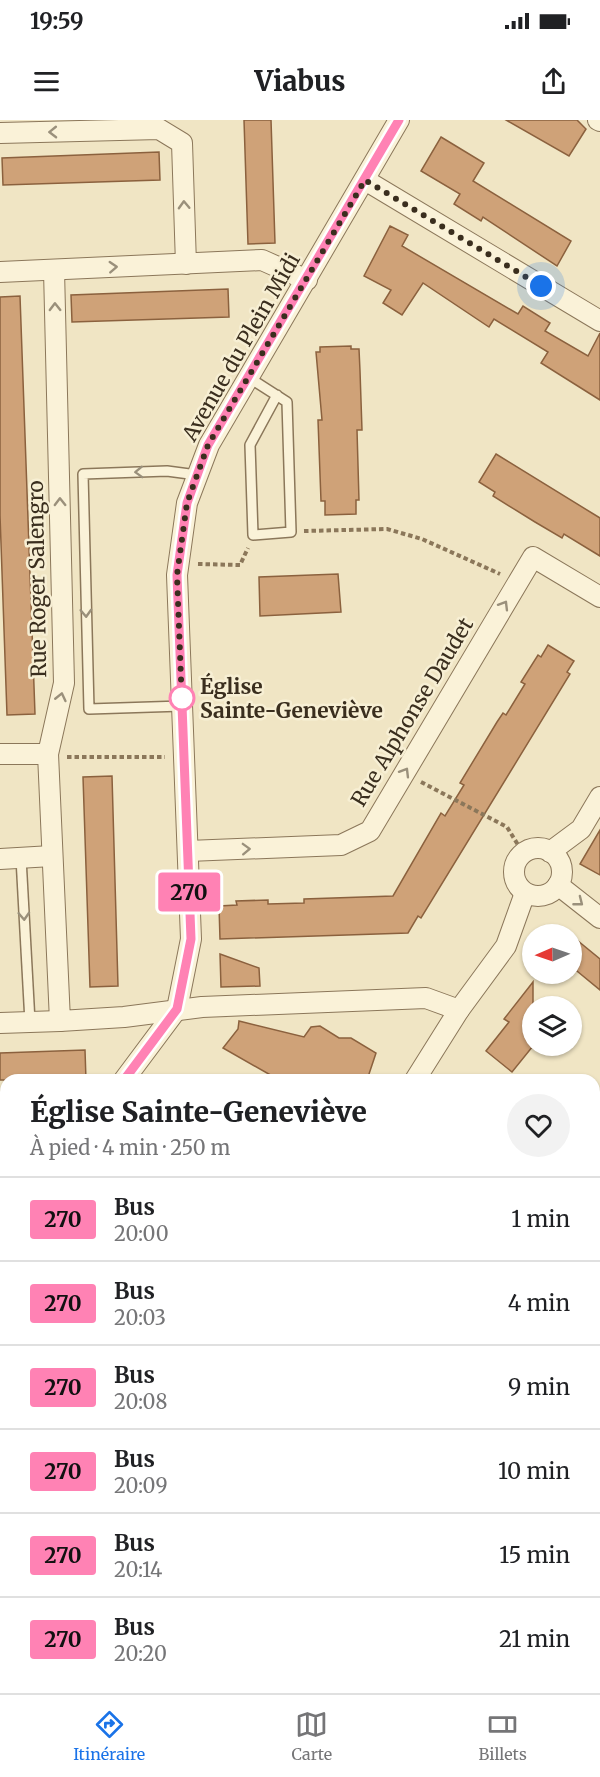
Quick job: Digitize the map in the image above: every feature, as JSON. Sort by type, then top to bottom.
[{"type":"street","name":"Avenue du Plein Midi","points":[[177,1009],[191,939],[179,564],[187,503],[208,445],[399,120]]},
{"type":"street","points":[[0,133],[159,129],[182,142],[186,264]]},
{"type":"street","points":[[365,180],[600,321]]},
{"type":"street","points":[[0,272],[262,260],[307,280]]},
{"type":"street","name":"Rue Roger Salengro","points":[[54,270],[64,683],[48,754],[60,1021]]},
{"type":"street","name":"Rue Alphonse Daudet","points":[[188,851],[341,845],[370,831],[532,557],[600,597]]},
{"type":"street","points":[[0,754],[48,754]]},
{"type":"street","points":[[550,852],[581,829],[600,797]]},
{"type":"street","points":[[537,849],[550,852],[556,857],[561,870],[558,885],[553,891],[540,896],[525,893],[519,888],[514,873],[518,859],[523,853],[537,849]]},
{"type":"street","points":[[0,859],[52,856]]},
{"type":"street","points":[[558,885],[600,918]]},
{"type":"street","points":[[419,1074],[459,1010],[506,946],[525,893]]},
{"type":"street","points":[[0,1023],[124,1017],[177,1009],[426,998],[459,1010]]},
{"type":"street","points":[[128,1074],[177,1009]]},
{"type":"lane","points":[[248,378],[287,402],[291,532],[253,535],[250,445],[277,396]]},
{"type":"lane","points":[[182,705],[89,709],[83,474],[167,471],[197,476]]},
{"type":"lane","points":[[0,746],[0,754]]},
{"type":"lane","points":[[21,858],[30,1022]]},
{"type":"path","points":[[291,532],[387,530],[422,539],[518,582]]},
{"type":"path","points":[[179,564],[240,565],[253,535]]},
{"type":"path","points":[[48,754],[74,758],[184,757]]},
{"type":"path","points":[[404,774],[507,827],[523,853]]},
{"type":"building","points":[[244,120],[271,120],[275,243],[248,244]]},
{"type":"building","points":[[506,120],[577,120],[586,129],[569,156]]},
{"type":"building","points":[[441,137],[484,163],[473,181],[571,241],[557,266],[483,217],[481,221],[454,204],[460,194],[421,171]]},
{"type":"building","points":[[159,152],[160,180],[3,185],[2,158]]},
{"type":"building","points":[[390,226],[408,235],[402,246],[518,314],[523,306],[550,323],[545,331],[588,356],[600,333],[600,400],[541,363],[548,352],[494,319],[489,327],[423,283],[402,315],[383,303],[391,290],[364,276]]},
{"type":"building","points":[[228,289],[229,317],[72,322],[71,295]]},
{"type":"building","points":[[20,296],[35,714],[7,715],[0,515],[0,297]]},
{"type":"building","points":[[351,346],[351,349],[359,349],[362,430],[357,430],[359,500],[356,500],[356,514],[325,515],[325,501],[321,501],[318,420],[322,420],[316,352],[320,352],[320,347]]},
{"type":"building","points":[[496,454],[600,518],[600,556],[564,534],[562,538],[493,496],[495,492],[479,482]]},
{"type":"building","points":[[338,574],[341,612],[260,616],[259,577]]},
{"type":"building","points":[[548,645],[574,661],[567,672],[570,674],[421,918],[418,916],[408,933],[220,939],[219,906],[237,905],[236,901],[268,900],[268,904],[304,903],[304,899],[393,896],[441,813],[445,816],[464,785],[460,783],[497,722],[503,713],[506,715],[525,684],[521,682],[538,655],[541,657]]},
{"type":"building","points":[[112,776],[118,986],[90,987],[83,777]]},
{"type":"building","points":[[600,830],[600,875],[580,864]]},
{"type":"building","points":[[582,944],[600,959],[600,990],[582,975]]},
{"type":"building","points":[[220,954],[259,968],[260,986],[221,987]]},
{"type":"building","points":[[531,984],[533,984],[533,996],[522,996]]},
{"type":"building","points":[[522,996],[522,1056],[525,1056],[512,1072],[486,1051],[509,1022],[504,1019]]},
{"type":"building","points":[[239,1021],[304,1037],[311,1027],[320,1026],[339,1038],[351,1038],[376,1053],[369,1074],[269,1074],[223,1048],[238,1029]]},
{"type":"building","points":[[85,1050],[86,1074],[0,1074],[0,1053]]},
{"type":"bus line","name":"270","points":[[128,1074],[177,1009],[191,939],[177,575],[187,503],[208,445],[399,120]]},
{"type":"place","name":"Église Sainte-Geneviève","points":[[182,698]]},
{"type":"route","points":[[182,698],[182,705],[177,575],[187,503],[208,445],[365,180],[541,286]]}]
